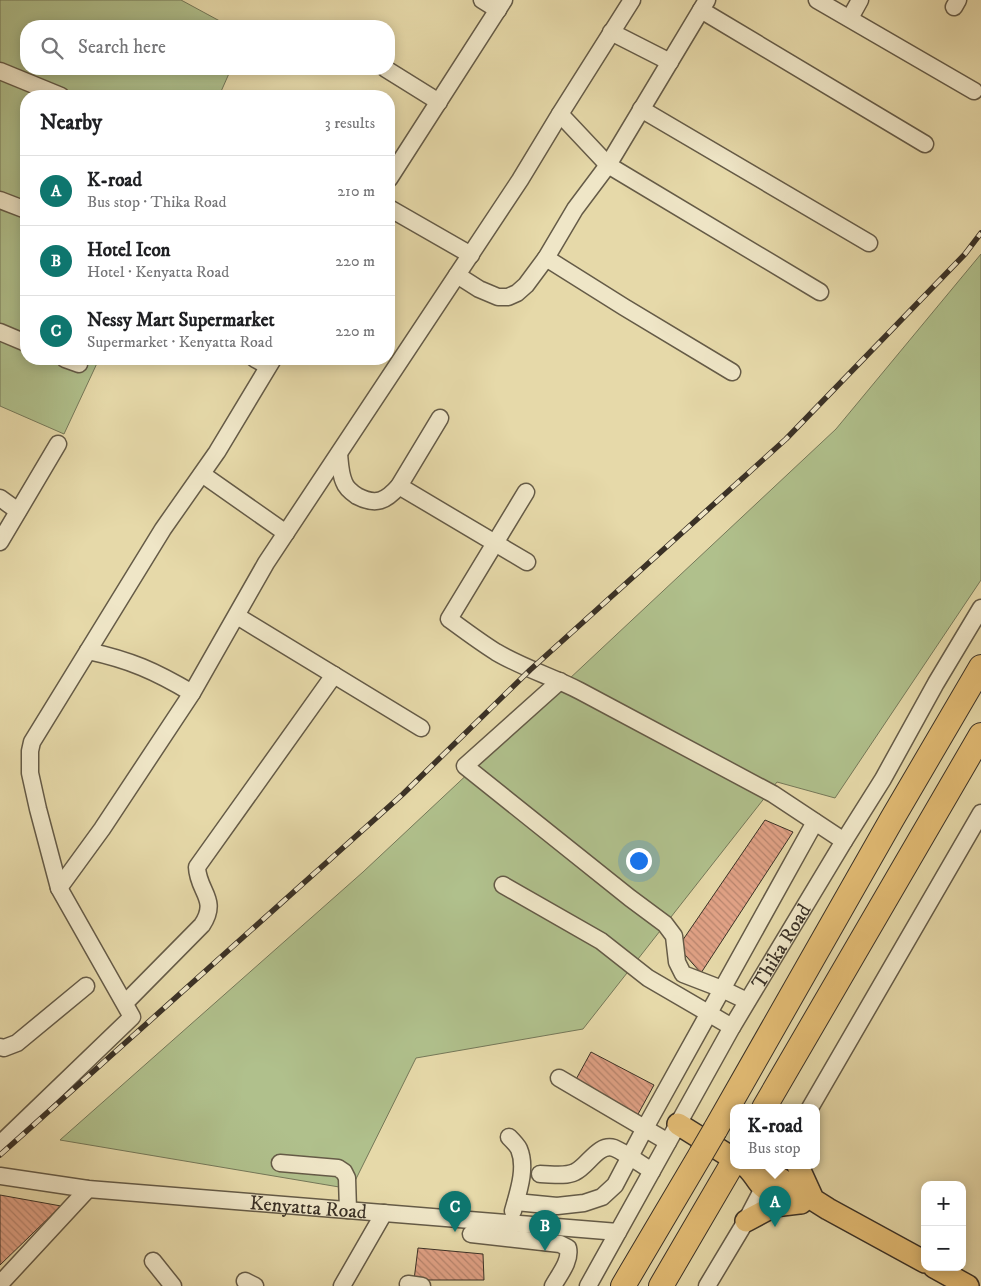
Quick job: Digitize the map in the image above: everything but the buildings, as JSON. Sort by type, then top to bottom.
[{"type":"highway","name":"Thika Road","points":[[623,1286],[715,1130],[981,666]]},
{"type":"highway","points":[[766,1104],[981,735]]},
{"type":"highway","points":[[660,1286],[735,1169]]},
{"type":"main road","points":[[673,1133],[730,1161]]},
{"type":"main road","points":[[751,1169],[770,1175],[814,1203],[921,1260]]},
{"type":"main road","points":[[799,1169],[814,1203]]},
{"type":"main road","points":[[746,1221],[774,1206],[814,1203]]},
{"type":"main road","points":[[941,1271],[968,1286]]},
{"type":"street","points":[[395,170],[501,5],[482,0]]},
{"type":"street","points":[[59,888],[102,829],[192,693],[266,563],[520,180],[632,0]]},
{"type":"street","points":[[816,0],[974,91]]},
{"type":"street","points":[[850,18],[860,0]]},
{"type":"street","points":[[457,275],[479,289],[498,296],[508,297],[526,285],[546,258],[575,209],[608,165],[704,5],[925,144]]},
{"type":"street","points":[[611,32],[670,62]]},
{"type":"street","points":[[0,71],[46,90]]},
{"type":"street","points":[[395,75],[439,102]]},
{"type":"street","points":[[641,108],[869,243]]},
{"type":"street","points":[[560,114],[608,165],[820,292]]},
{"type":"street","points":[[0,200],[20,208]]},
{"type":"street","points":[[395,211],[471,255]]},
{"type":"street","points":[[546,258],[732,372]]},
{"type":"street","points":[[0,332],[20,340]]},
{"type":"street","points":[[0,1144],[132,1017],[59,888],[30,773],[30,751],[37,732],[163,530],[217,452],[263,365]]},
{"type":"street","points":[[339,454],[343,481],[347,488],[360,498],[377,502],[391,494],[399,486],[440,418]]},
{"type":"street","points":[[0,542],[58,444]]},
{"type":"street","points":[[202,474],[286,533]]},
{"type":"street","points":[[399,486],[527,562]]},
{"type":"street","points":[[526,492],[449,619],[496,652],[530,670],[560,681],[773,794],[844,841]]},
{"type":"street","points":[[0,498],[18,511]]},
{"type":"street","name":"Thika Road","points":[[588,1286],[747,1001],[883,779],[936,683],[981,608]]},
{"type":"street","points":[[237,616],[421,728]]},
{"type":"street","points":[[88,651],[144,667],[161,674],[192,693]]},
{"type":"street","points":[[125,1003],[202,925],[208,915],[209,906],[208,897],[198,878],[197,867],[334,675]]},
{"type":"street","points":[[560,681],[465,766],[665,924],[674,936],[677,962],[683,974],[747,1001]]},
{"type":"street","points":[[812,1104],[981,813]]},
{"type":"street","points":[[516,1202],[557,1206],[584,1203],[602,1197],[615,1185],[644,1128],[815,822]]},
{"type":"street","points":[[503,885],[600,941],[648,978],[732,1027]]},
{"type":"street","points":[[0,1047],[4,1048],[17,1043],[86,986]]},
{"type":"street","points":[[559,1078],[644,1128],[673,1133]]},
{"type":"street","points":[[509,1137],[518,1147],[522,1156],[522,1167],[511,1223]]},
{"type":"street","points":[[540,1174],[567,1175],[576,1172],[598,1151],[606,1148],[614,1148],[652,1171]]},
{"type":"street","points":[[280,1163],[338,1168],[344,1172],[347,1178],[348,1210]]},
{"type":"street","points":[[707,1286],[746,1221],[770,1175]]},
{"type":"street","name":"Kenyatta Road","points":[[0,1176],[88,1189],[618,1232]]},
{"type":"street","points":[[0,1284],[88,1189]]},
{"type":"street","points":[[342,1286],[384,1212]]},
{"type":"street","points":[[553,1286],[566,1261],[569,1254],[568,1250],[578,1229]]},
{"type":"street","points":[[471,1234],[560,1244],[568,1250]]},
{"type":"street","points":[[153,1261],[173,1286]]},
{"type":"green space","points":[[0,0],[181,0],[218,20],[20,20],[20,75],[228,75],[222,90],[20,90],[20,365],[96,365],[64,434],[0,406]]},
{"type":"green space","points":[[981,254],[981,580],[835,798],[777,782],[583,1029],[416,1058],[351,1189],[60,1140],[363,872],[836,429]]},
{"type":"railway","points":[[0,1155],[403,794],[530,670],[786,439],[965,254],[981,233]]},
{"type":"place","name":"K-road","points":[[775,1227]]},
{"type":"place","name":"Nessy Mart Supermarket","points":[[455,1232]]},
{"type":"place","name":"Hotel Icon","points":[[545,1251]]}]
